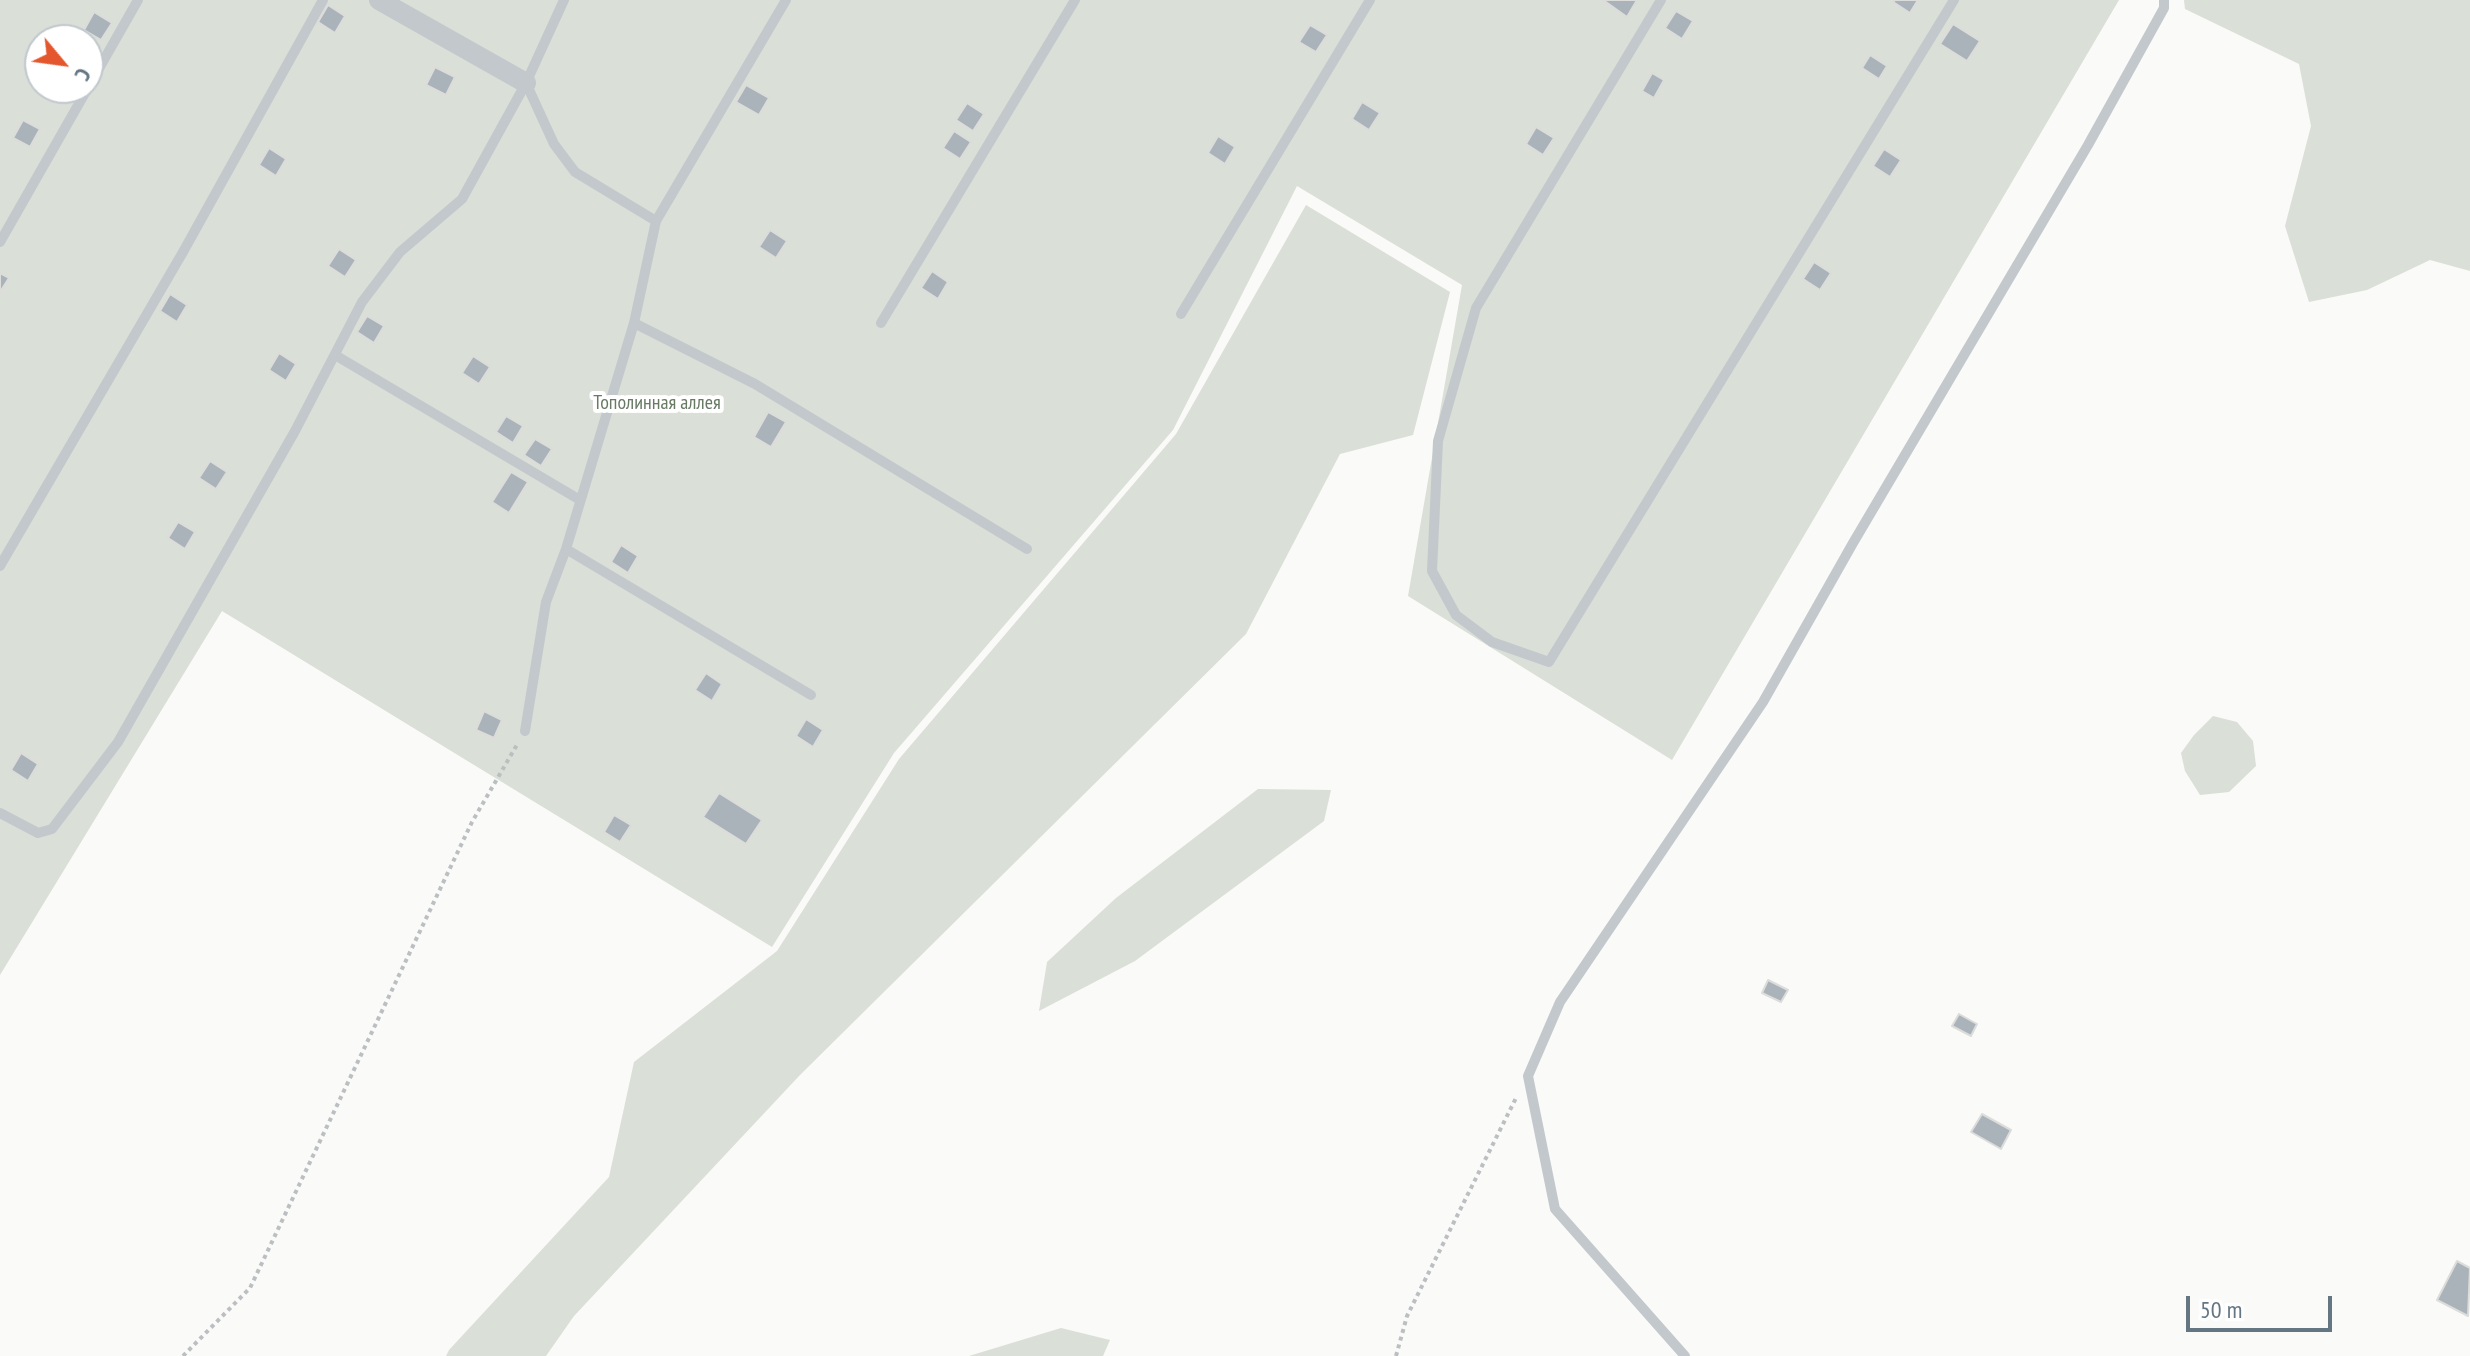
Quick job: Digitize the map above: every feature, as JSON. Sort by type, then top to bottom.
[{"type":"street","points":[[379,0],[526,83]]},
{"type":"lane","points":[[0,242],[138,0]]},
{"type":"lane","points":[[0,566],[183,252],[323,0]]},
{"type":"lane","points":[[0,813],[38,833],[52,829],[118,742],[295,431],[362,302],[400,252],[462,199],[526,83],[564,0]]},
{"type":"lane","points":[[525,731],[546,602],[566,549],[634,323],[656,221],[786,0]]},
{"type":"lane","points":[[881,323],[1075,0]]},
{"type":"lane","points":[[1181,314],[1370,0]]},
{"type":"lane","points":[[1661,0],[1476,308],[1438,441],[1432,571],[1456,615],[1492,642],[1549,662],[1954,0]]},
{"type":"lane","points":[[1685,1356],[1555,1209],[1528,1076],[1560,1002],[1763,702],[2088,145],[2164,8],[2164,0]]},
{"type":"lane","points":[[526,83],[554,144],[575,172],[656,221]]},
{"type":"lane","points":[[634,323],[755,384],[1027,549]]},
{"type":"lane","points":[[335,355],[580,500]]},
{"type":"lane","points":[[566,549],[811,695]]},
{"type":"path","points":[[183,1356],[250,1288],[472,822],[525,731]]},
{"type":"path","points":[[1396,1356],[1407,1316],[1528,1076]]},
{"type":"green space","name":"Тополинная аллея","points":[[0,0],[2119,0],[1672,760],[1408,596],[1462,285],[1297,186],[1173,430],[894,753],[772,947],[222,611],[0,975]]},
{"type":"green space","points":[[2184,0],[2470,0],[2470,271],[2430,260],[2367,290],[2309,302],[2285,226],[2311,126],[2299,64],[2185,9]]},
{"type":"green space","points":[[1306,205],[1450,292],[1413,435],[1340,454],[1246,634],[800,1075],[574,1316],[546,1356],[446,1356],[609,1177],[634,1062],[777,951],[899,759],[1176,434]]},
{"type":"green space","points":[[2213,716],[2237,722],[2253,741],[2256,766],[2229,792],[2200,795],[2185,771],[2181,753]]},
{"type":"green space","points":[[1258,789],[1331,790],[1324,821],[1135,961],[1039,1011],[1047,962],[1116,898]]},
{"type":"green space","points":[[1061,1328],[1110,1340],[1103,1356],[969,1356]]},
{"type":"building","points":[[1603,0],[1637,0],[1627,17]]},
{"type":"building","points":[[1918,0],[1910,13],[1893,2]]},
{"type":"building","points":[[328,5],[345,16],[335,33],[318,22]]},
{"type":"building","points":[[1676,11],[1693,21],[1682,39],[1665,28]]},
{"type":"building","points":[[94,12],[112,23],[104,35],[104,24],[87,24]]},
{"type":"building","points":[[1953,24],[1980,41],[1967,61],[1940,44]]},
{"type":"building","points":[[1310,25],[1327,35],[1316,52],[1299,42]]},
{"type":"building","points":[[1870,55],[1887,66],[1879,79],[1862,68]]},
{"type":"building","points":[[435,67],[455,77],[446,95],[426,85]]},
{"type":"building","points":[[1652,73],[1664,80],[1654,98],[1642,91]]},
{"type":"building","points":[[746,85],[769,98],[759,115],[736,102]]},
{"type":"building","points":[[1362,102],[1380,113],[1369,130],[1352,119]]},
{"type":"building","points":[[967,103],[984,114],[973,131],[956,120]]},
{"type":"building","points":[[23,120],[40,129],[30,147],[13,138]]},
{"type":"building","points":[[1536,127],[1554,138],[1543,155],[1526,144]]},
{"type":"building","points":[[954,131],[971,142],[960,159],[943,148]]},
{"type":"building","points":[[1218,136],[1235,147],[1225,164],[1208,153]]},
{"type":"building","points":[[269,148],[286,159],[276,176],[259,165]]},
{"type":"building","points":[[1884,149],[1901,160],[1890,177],[1873,166]]},
{"type":"building","points":[[770,230],[787,241],[776,258],[759,247]]},
{"type":"building","points":[[339,249],[356,260],[345,277],[328,266]]},
{"type":"building","points":[[1814,262],[1831,273],[1820,290],[1803,279]]},
{"type":"building","points":[[932,271],[948,282],[938,299],[921,288]]},
{"type":"building","points":[[0,273],[9,278],[0,292]]},
{"type":"building","points":[[170,294],[187,305],[177,322],[160,311]]},
{"type":"building","points":[[367,316],[384,326],[374,343],[357,332]]},
{"type":"building","points":[[279,353],[296,364],[286,381],[269,370]]},
{"type":"building","points":[[473,356],[490,367],[479,384],[462,373]]},
{"type":"building","points":[[768,412],[786,422],[771,447],[754,437]]},
{"type":"building","points":[[506,416],[523,426],[513,443],[496,432]]},
{"type":"building","points":[[535,439],[552,449],[541,466],[524,455]]},
{"type":"building","points":[[210,461],[227,472],[216,489],[199,478]]},
{"type":"building","points":[[511,472],[528,482],[509,513],[492,502]]},
{"type":"building","points":[[178,522],[195,532],[185,549],[168,538]]},
{"type":"building","points":[[621,545],[638,556],[628,573],[611,562]]},
{"type":"building","points":[[706,673],[722,684],[712,701],[695,690]]},
{"type":"building","points":[[484,711],[502,720],[494,738],[476,730]]},
{"type":"building","points":[[806,719],[823,730],[813,747],[796,736]]},
{"type":"building","points":[[21,753],[38,764],[28,781],[11,770]]},
{"type":"building","points":[[719,793],[762,820],[746,844],[703,817]]},
{"type":"building","points":[[614,815],[631,825],[620,842],[604,832]]},
{"type":"building","points":[[1768,980],[1788,990],[1781,1002],[1762,993]]},
{"type":"building","points":[[1959,1014],[1977,1024],[1971,1036],[1952,1026]]},
{"type":"building","points":[[1982,1114],[2011,1130],[2001,1149],[1971,1132]]},
{"type":"building","points":[[2457,1261],[2470,1268],[2468,1316],[2437,1300]]}]
